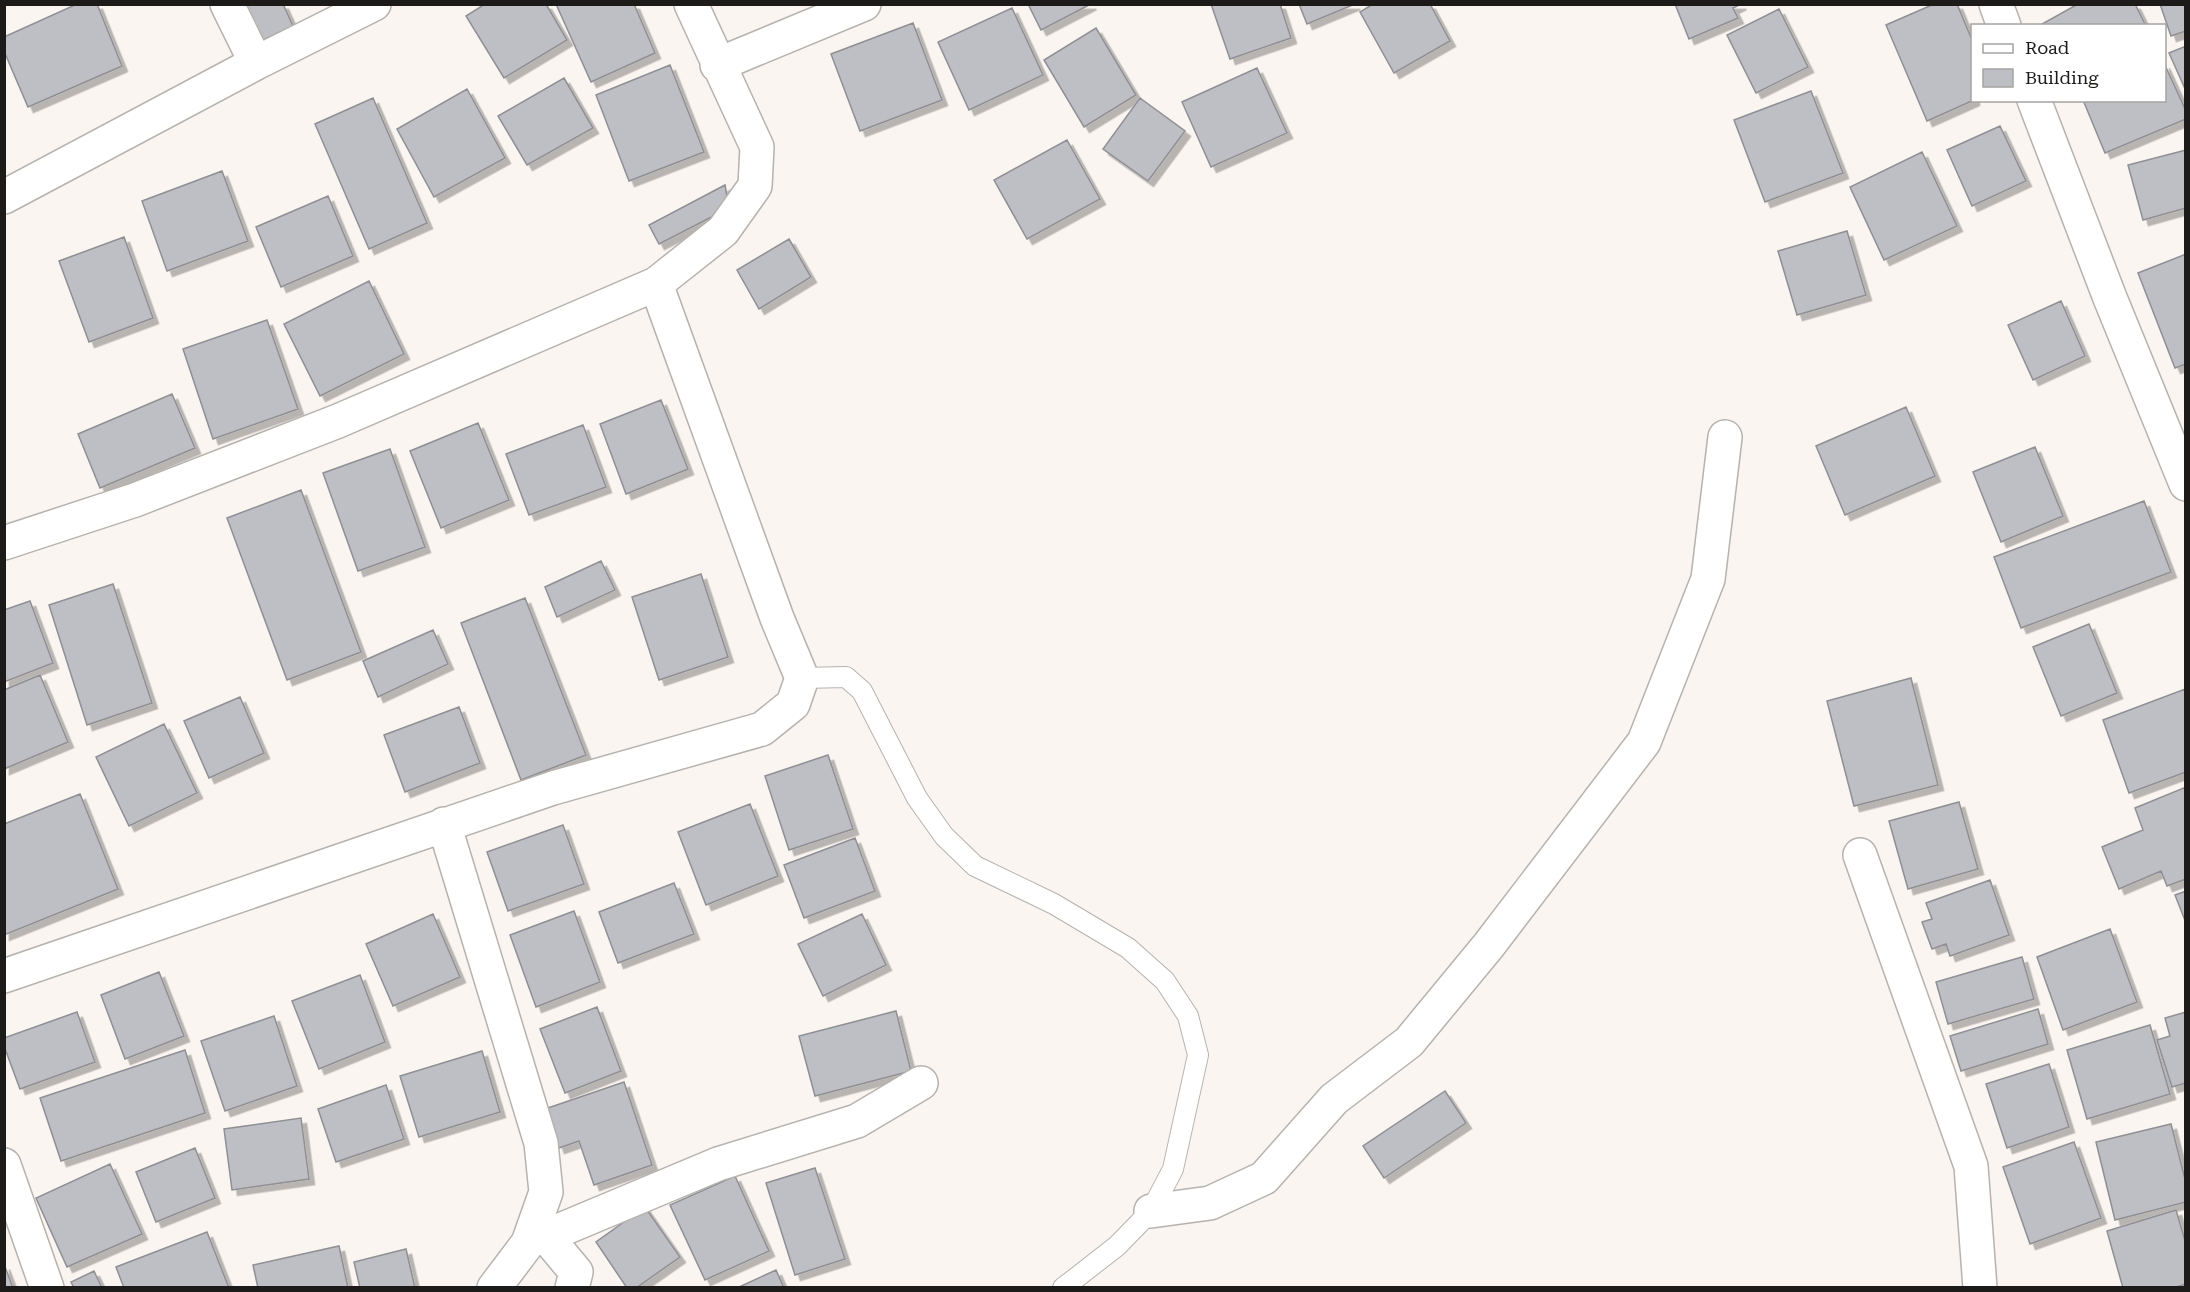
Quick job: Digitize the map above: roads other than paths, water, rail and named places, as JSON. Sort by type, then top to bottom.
[{"type":"street","points":[[227,4],[256,63]]},
{"type":"street","points":[[4,197],[256,63],[374,4]]},
{"type":"street","points":[[4,543],[135,500],[338,421],[656,284],[723,231],[755,186],[757,147],[691,4]]},
{"type":"street","points":[[717,64],[864,4]]},
{"type":"street","points":[[1996,4],[2003,24]]},
{"type":"street","points":[[2035,102],[2110,298],[2183,469]]},
{"type":"street","points":[[4,976],[554,788],[762,729],[793,704],[802,678],[777,618],[656,284]]},
{"type":"street","points":[[1151,1211],[1210,1203],[1264,1178],[1334,1099],[1409,1042],[1489,945],[1644,742],[1708,579],[1725,437]]},
{"type":"street","points":[[444,824],[541,1143],[546,1192],[528,1243],[494,1287]]},
{"type":"street","points":[[1860,855],[1971,1166],[1980,1287]]},
{"type":"street","points":[[572,1287],[576,1272],[546,1236],[718,1164],[858,1121],[921,1083]]},
{"type":"street","points":[[4,1165],[47,1287]]},
{"type":"lane","points":[[802,678],[846,677],[862,691],[916,798],[944,836],[975,866],[1054,904],[1128,948],[1165,981],[1188,1016],[1198,1055],[1173,1169],[1151,1211],[1117,1246],[1064,1287]]}]
